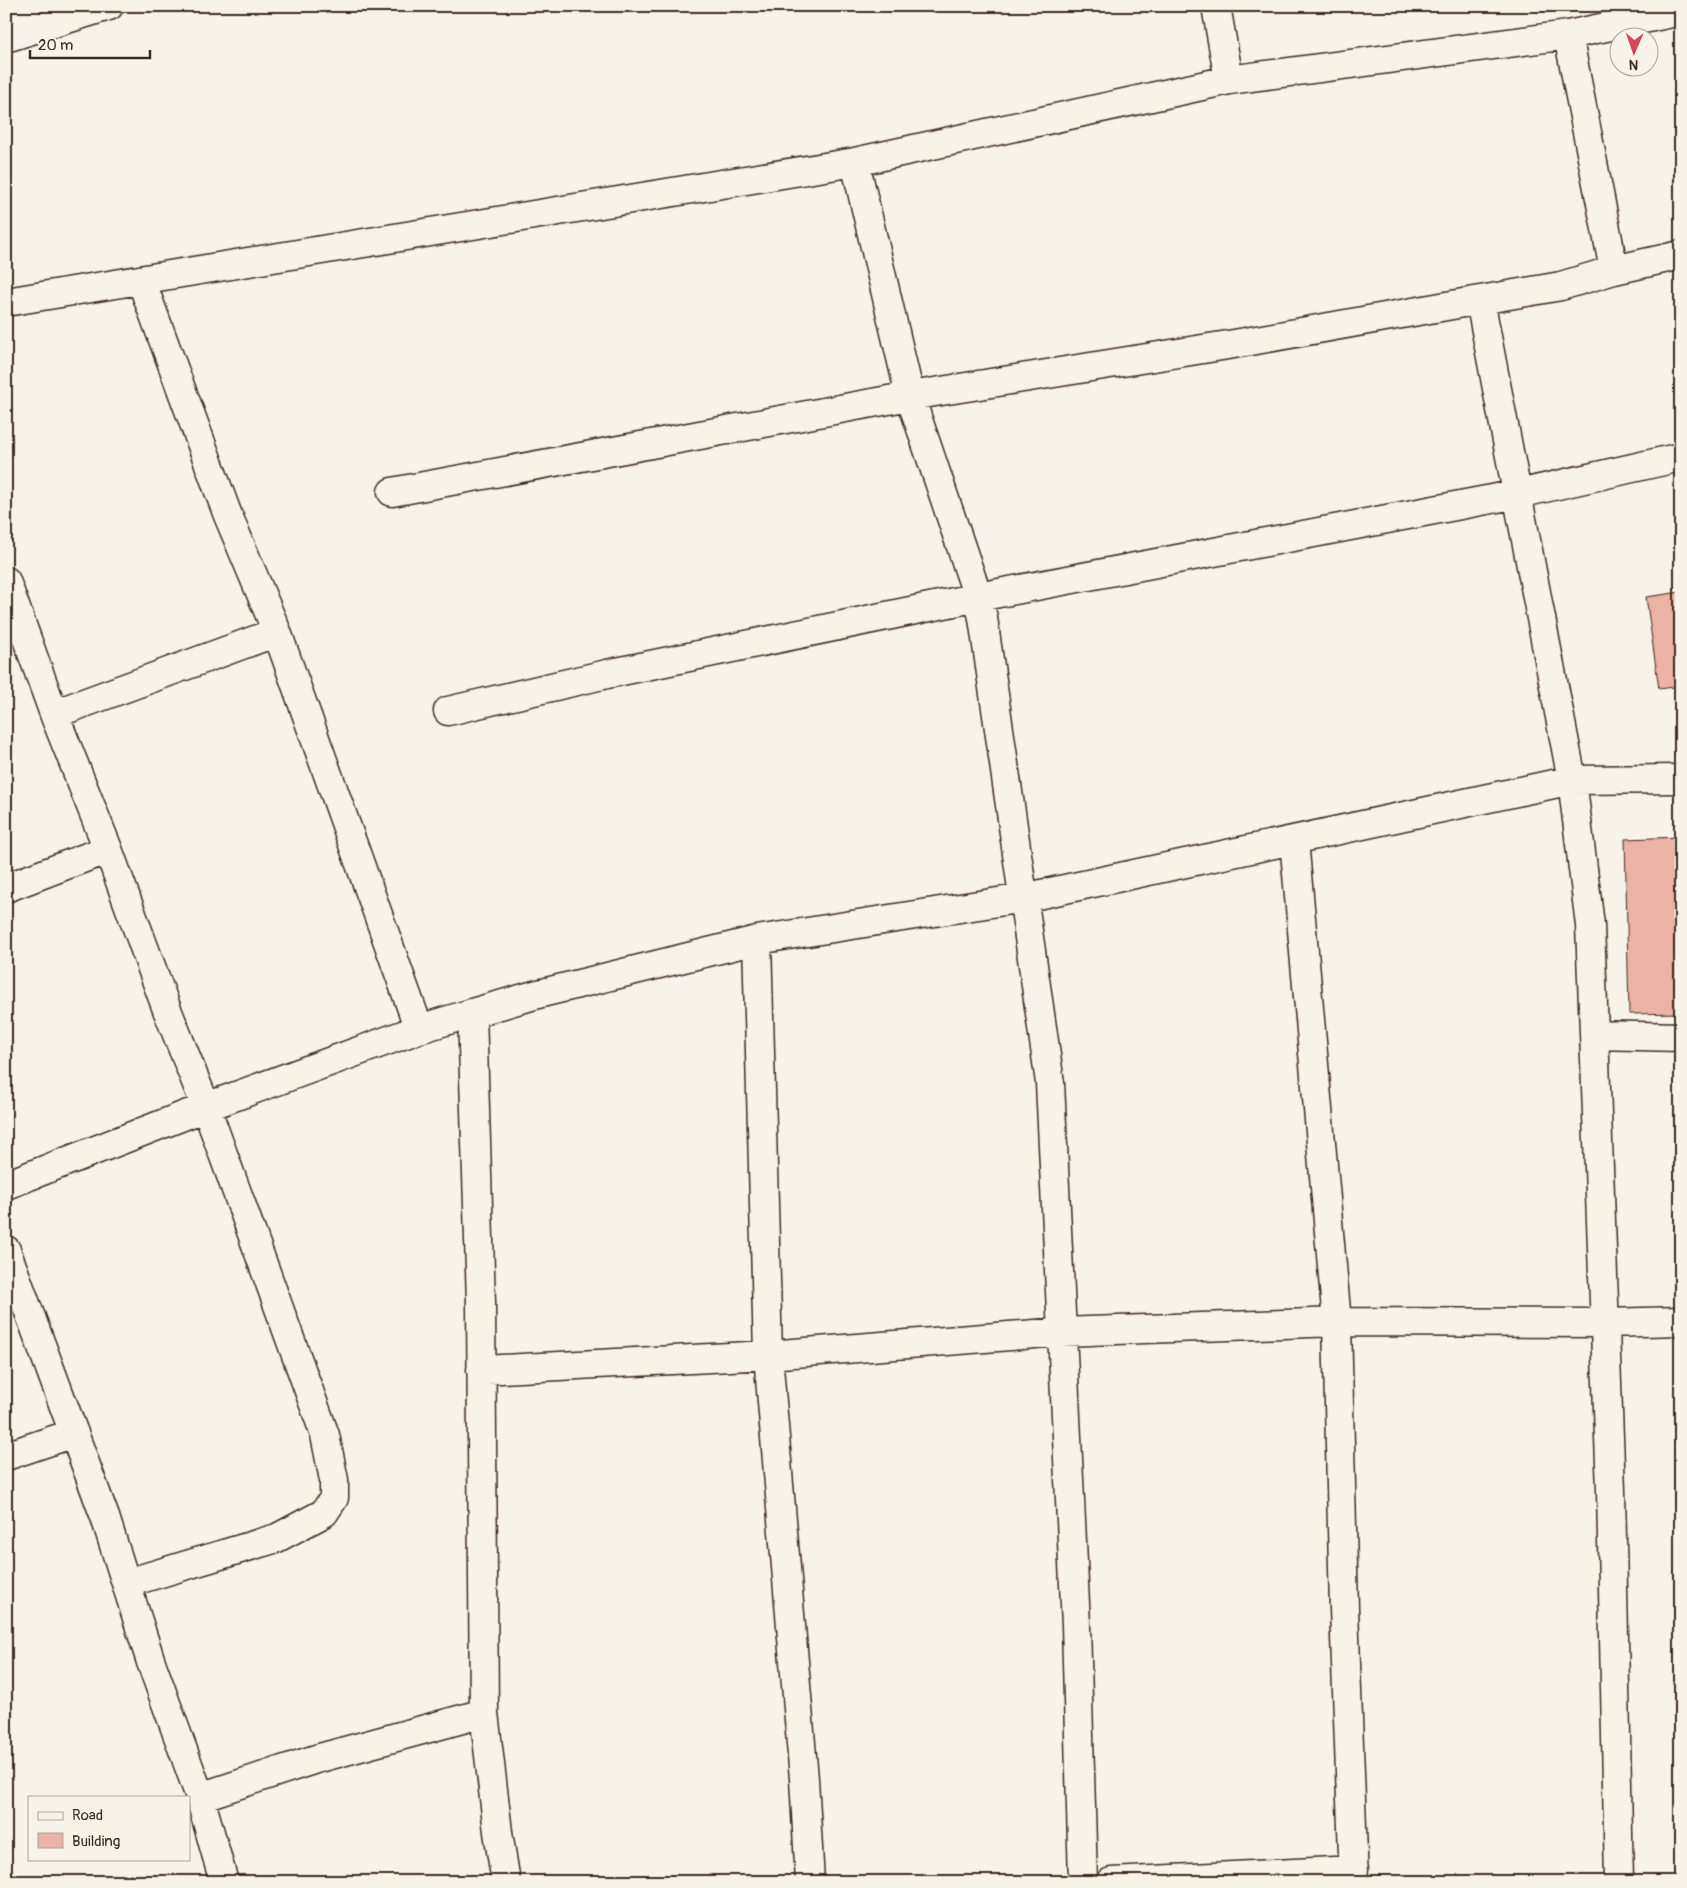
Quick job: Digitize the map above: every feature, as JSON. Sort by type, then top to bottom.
[{"type":"street","points":[[20,25],[109,6]]},
{"type":"street","points":[[1216,6],[1228,80]]},
{"type":"street","points":[[6,302],[856,162],[1228,80],[1568,35],[1681,11]]},
{"type":"street","points":[[1568,35],[1614,270]]},
{"type":"street","points":[[856,162],[910,396],[978,596],[983,618],[1050,1083],[1076,1625],[1083,1882]]},
{"type":"street","points":[[392,492],[910,396],[1234,344],[1561,286],[1614,270],[1681,256]]},
{"type":"street","points":[[141,280],[227,513],[277,632],[419,1028]]},
{"type":"street","points":[[1480,300],[1572,780],[1590,925],[1611,1490],[1620,1882]]},
{"type":"street","points":[[448,711],[607,674],[978,596],[1518,494],[1681,457]]},
{"type":"street","points":[[6,581],[54,714],[108,849],[166,1007],[206,1107],[325,1435],[334,1480],[334,1498],[324,1513],[277,1538],[127,1583]]},
{"type":"street","points":[[54,714],[277,632]]},
{"type":"street","points":[[6,1185],[206,1107],[419,1028],[538,994],[757,940],[1023,898],[1572,780],[1681,779]]},
{"type":"street","points":[[1112,1882],[1354,1876],[1344,1609],[1337,1322],[1294,840]]},
{"type":"street","points":[[6,888],[108,849]]},
{"type":"street","points":[[757,940],[768,1355],[803,1769],[810,1882]]},
{"type":"street","points":[[472,1013],[481,1303],[484,1713],[506,1882]]},
{"type":"street","points":[[1594,1035],[1681,1037]]},
{"type":"street","points":[[6,1250],[105,1517],[152,1662],[200,1797],[224,1882]]},
{"type":"street","points":[[481,1370],[768,1355],[1061,1332],[1337,1322],[1681,1321]]},
{"type":"street","points":[[6,1456],[74,1433]]},
{"type":"street","points":[[200,1797],[316,1759],[484,1713]]},
{"type":"building","points":[[1681,592],[1681,686],[1659,689],[1646,597]]},
{"type":"building","points":[[1681,837],[1681,1013],[1629,1014],[1625,839]]}]
